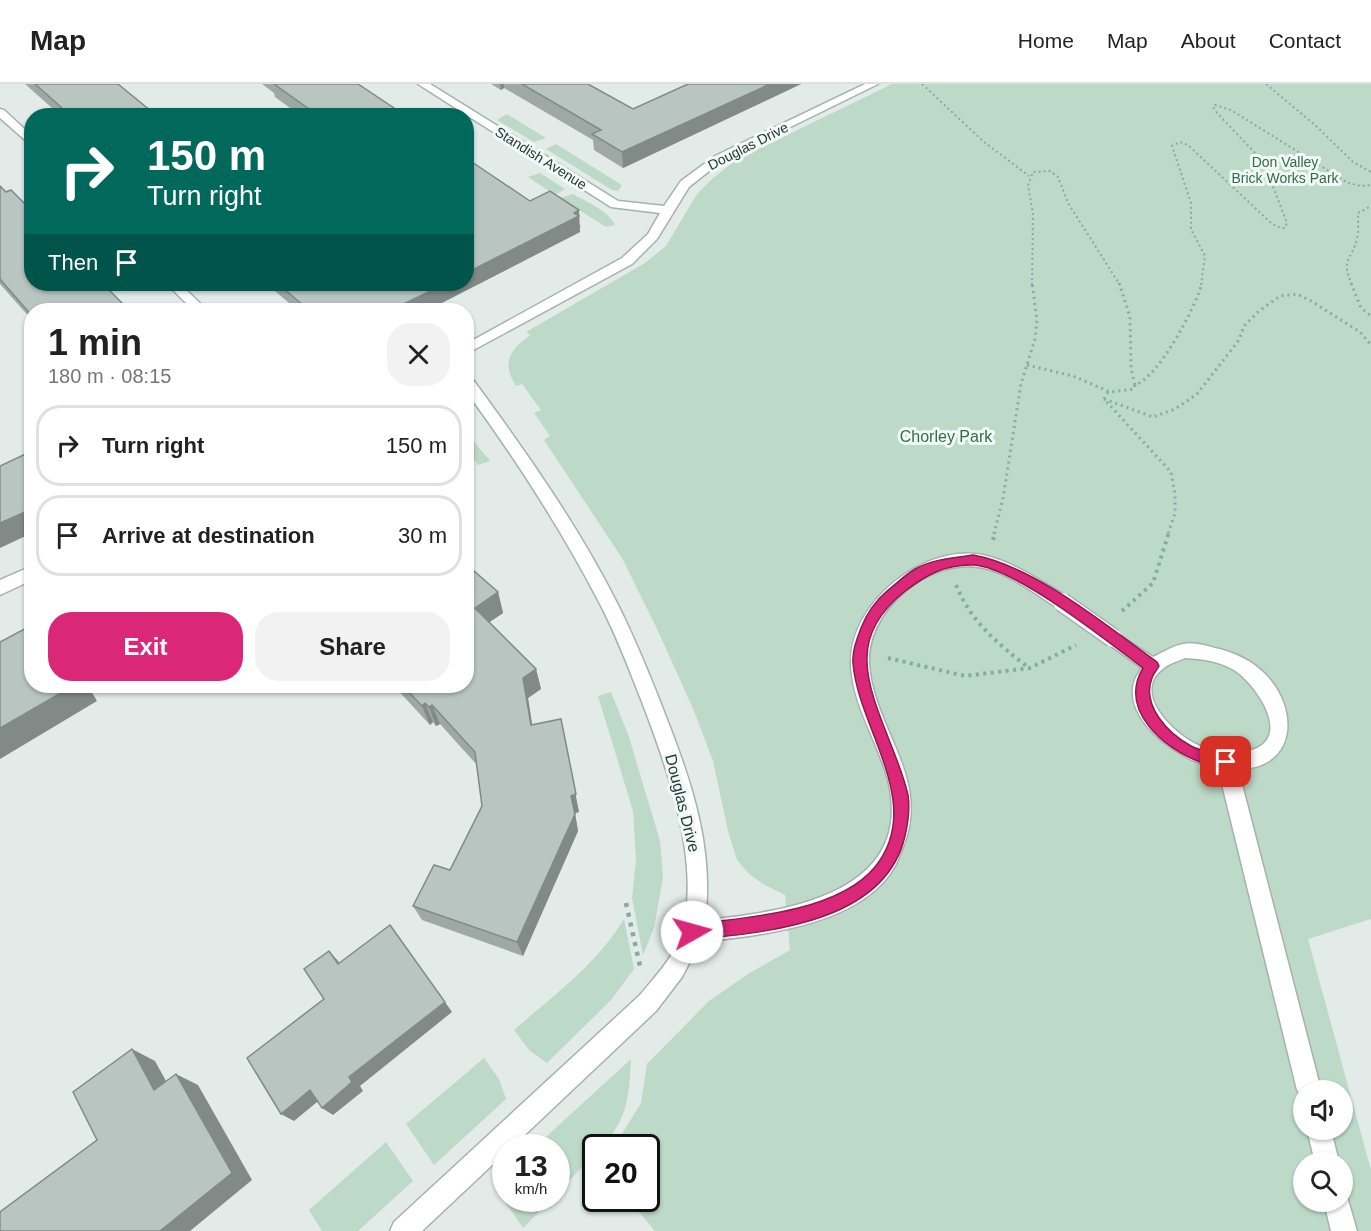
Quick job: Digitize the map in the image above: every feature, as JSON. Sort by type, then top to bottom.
[{"type":"street","name":"Standish Avenue","points":[[423,84],[461,108]]},
{"type":"street","name":"Douglas Drive","points":[[474,346],[627,261],[647,244],[686,184],[719,158],[867,85]]},
{"type":"street","points":[[0,112],[24,135]]},
{"type":"street","name":"Standish Avenue","points":[[474,116],[615,204],[667,210]]},
{"type":"street","points":[[180,291],[193,303]]},
{"type":"street","name":"Douglas Drive","points":[[403,1231],[648,1003],[674,971],[692,932],[698,883],[697,853],[674,760],[644,683],[609,604],[568,532],[515,449],[474,391]]},
{"type":"street","points":[[692,932],[754,925],[808,915],[862,889],[880,872],[894,847],[900,820],[901,798],[892,764],[867,695],[860,662],[861,651],[866,630],[874,614],[886,600],[921,571],[950,563],[973,560],[1019,576],[1062,602],[1152,666]]},
{"type":"street","points":[[0,588],[24,576]]},
{"type":"street","points":[[1184,651],[1206,652],[1228,659],[1249,670],[1265,686],[1276,704],[1281,722],[1277,739],[1266,752],[1248,760],[1226,762],[1206,758],[1186,750],[1168,738],[1155,724],[1146,708],[1143,692],[1145,678],[1152,666],[1166,656],[1184,651]]},
{"type":"street","points":[[1226,762],[1306,1080]]},
{"type":"street","points":[[1339,1212],[1344,1231]]},
{"type":"path","points":[[922,84],[984,142],[1029,176]]},
{"type":"path","points":[[1266,84],[1315,125],[1353,162],[1371,172]]},
{"type":"path","points":[[1027,365],[1066,374],[1108,392],[1134,389],[1135,385],[1142,383],[1157,366],[1177,335],[1198,294],[1204,274],[1205,256],[1191,229],[1191,203],[1172,146],[1180,142],[1188,145],[1270,222],[1277,227],[1285,228],[1287,223],[1269,176],[1256,154],[1213,107],[1215,105],[1231,110],[1348,183],[1361,186],[1371,185]]},
{"type":"path","points":[[987,563],[1003,498],[1021,384],[1035,339],[1037,320],[1031,274],[1033,214],[1028,185],[1029,176],[1033,172],[1039,170],[1058,176],[1068,202],[1115,277],[1128,306],[1132,335],[1131,376],[1135,385]]},
{"type":"path","points":[[1371,206],[1358,213],[1357,238],[1346,262],[1346,271],[1361,308],[1371,316]]},
{"type":"path","points":[[1104,399],[1153,417],[1175,409],[1197,394],[1239,340],[1244,326],[1259,311],[1280,296],[1297,294],[1311,301],[1360,332],[1371,345]]},
{"type":"path","points":[[1104,399],[1108,392]]},
{"type":"path","points":[[1104,399],[1171,472],[1175,494],[1175,513],[1154,583],[1120,612]]},
{"type":"path","points":[[950,563],[957,589],[971,616],[994,641],[1030,668]]},
{"type":"path","points":[[861,651],[965,676],[1030,668],[1080,644]]},
{"type":"path","points":[[626,903],[648,1003]]},
{"type":"green space","name":"Chorley Park","points":[[892,84],[1371,84],[1371,919],[1308,939],[1346,1080],[1293,1080],[1293,1140],[1353,1140],[1353,1104],[1371,1170],[1371,1231],[655,1231],[639,1212],[660,1212],[660,1134],[622,1134],[641,1103],[647,1064],[709,1001],[748,974],[790,950],[785,895],[749,874],[737,860],[728,831],[713,761],[694,711],[658,631],[622,558],[544,440],[550,436],[534,413],[541,410],[522,384],[516,386],[511,378],[509,363],[513,351],[530,335],[526,332],[645,263],[666,246],[697,194],[736,160]]},
{"type":"green space","points":[[507,114],[546,138],[534,142],[497,120]]},
{"type":"green space","points":[[556,144],[622,185],[618,191],[612,190],[546,149]]},
{"type":"green space","points":[[540,173],[565,189],[555,195],[528,177]]},
{"type":"green space","points":[[573,194],[602,211],[615,225],[606,227],[560,198]]},
{"type":"green space","points":[[474,442],[490,461],[478,465],[474,459]]},
{"type":"green space","points":[[611,692],[628,734],[660,841],[663,877],[654,928],[643,955],[632,898],[636,860],[633,811],[598,696]]},
{"type":"green space","points":[[624,919],[634,969],[611,1000],[547,1063],[530,1051],[514,1030],[559,992],[601,951]]},
{"type":"green space","points":[[484,1058],[499,1079],[506,1099],[434,1165],[406,1124]]},
{"type":"green space","points":[[631,1059],[628,1096],[617,1127],[612,1134],[582,1134],[582,1167],[570,1180],[570,1134],[549,1134]]},
{"type":"green space","points":[[386,1142],[413,1181],[358,1231],[322,1231],[309,1210]]},
{"type":"green space","points":[[512,1212],[539,1212],[523,1228]]},
{"type":"building","points":[[35,84],[118,84],[147,108],[62,108]]},
{"type":"building","points":[[274,84],[358,84],[394,108],[308,108]]},
{"type":"building","points":[[522,84],[588,84],[633,109],[688,84],[770,84],[622,152],[592,134],[601,130]]},
{"type":"building","points":[[474,163],[530,201],[550,191],[579,210],[574,213],[579,216],[474,269]]},
{"type":"building","points":[[0,186],[6,192],[11,190],[24,203],[24,291],[110,291],[122,303],[24,303],[24,307],[0,279]]},
{"type":"building","points":[[286,291],[430,291],[406,303],[301,303]]},
{"type":"building","points":[[24,455],[24,512],[0,523],[0,466]]},
{"type":"building","points":[[474,571],[498,592],[475,608],[536,669],[523,678],[531,725],[561,719],[576,794],[571,796],[575,814],[517,942],[413,906],[434,865],[450,870],[482,806],[475,752],[432,705],[429,707],[425,703],[422,706],[410,693],[474,693]]},
{"type":"building","points":[[24,629],[24,693],[61,693],[0,728],[0,642]]},
{"type":"building","points":[[390,925],[445,1002],[349,1077],[352,1082],[322,1108],[310,1090],[281,1114],[247,1058],[324,999],[304,969],[329,951],[338,964]]},
{"type":"building","points":[[132,1049],[154,1090],[176,1074],[232,1173],[160,1231],[0,1231],[0,1212],[97,1140],[73,1092]]},
{"type":"route","points":[[692,932],[754,925],[808,915],[862,889],[880,872],[894,847],[900,820],[901,798],[892,764],[867,695],[860,662],[862,643],[874,614],[886,600],[921,571],[941,564],[973,560],[987,563],[1019,576],[1062,602],[1152,666],[1145,678],[1143,692],[1146,708],[1155,724],[1168,738],[1186,750],[1206,758],[1226,762]]},
{"type":"park label","name":"Don Valley Brick Works Park","points":[[1285,170]]}]
